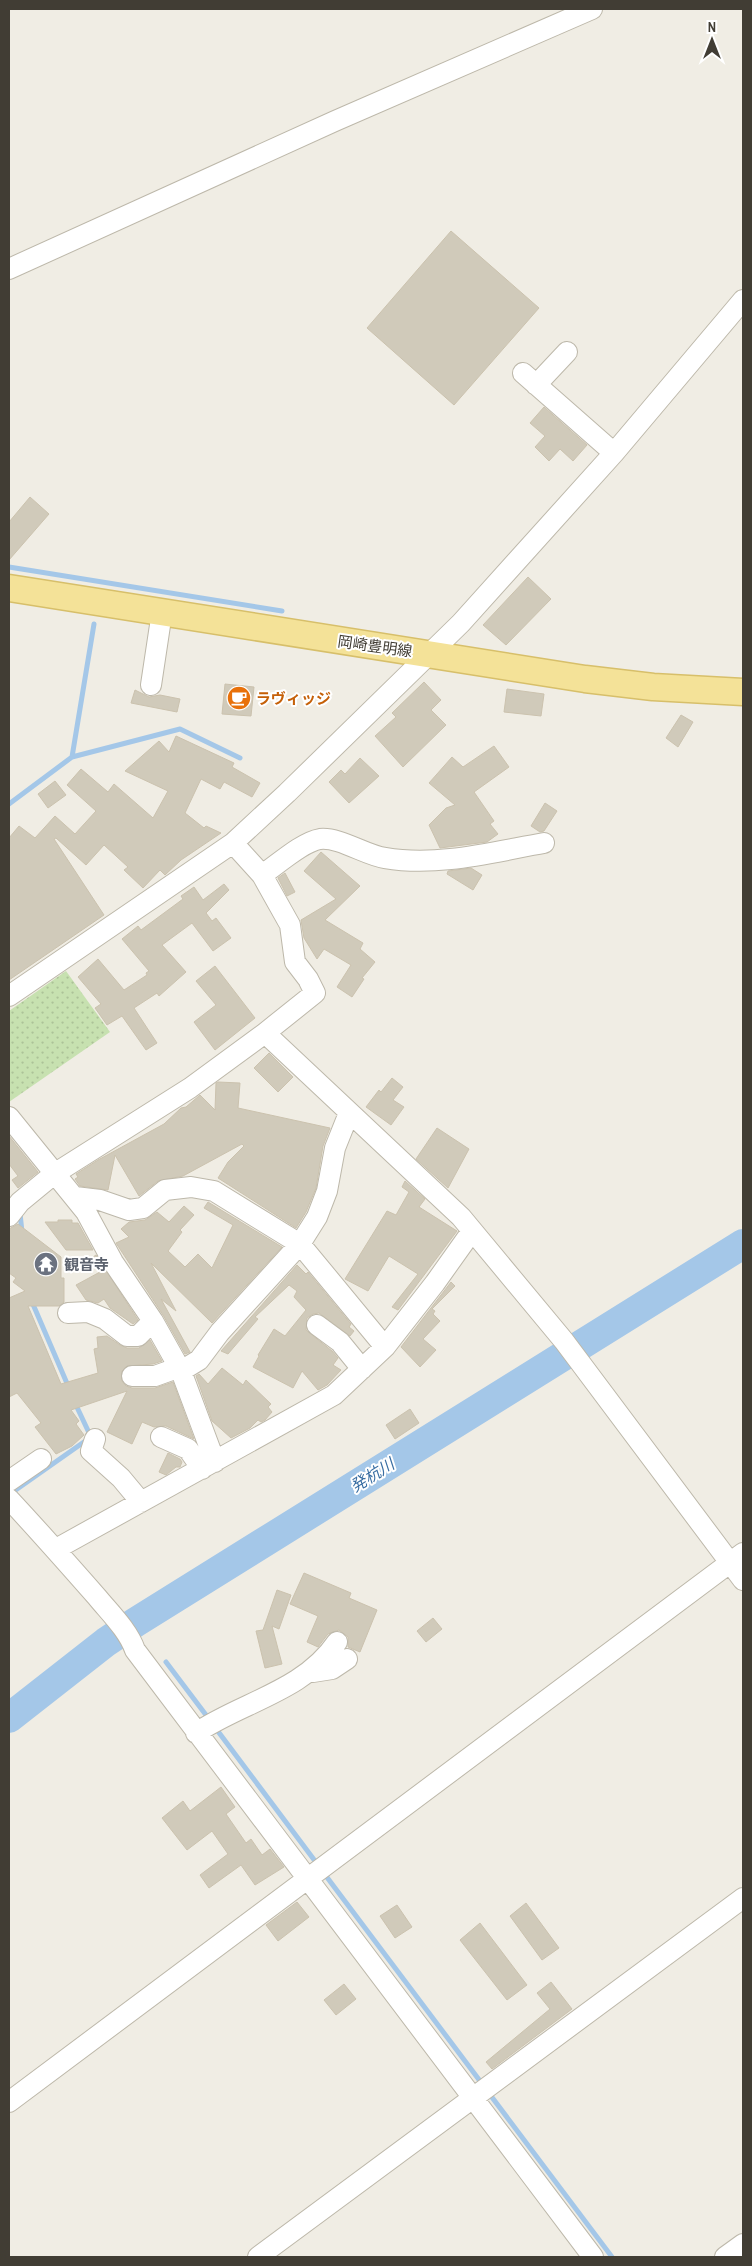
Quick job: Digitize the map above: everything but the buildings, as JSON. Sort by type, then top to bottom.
[{"type":"main road","name":"岡崎豊明線","points":[[9,588],[584,679],[652,687],[743,692]]},
{"type":"street","points":[[9,269],[335,121],[592,9]]},
{"type":"street","points":[[9,996],[233,843],[430,654],[614,453],[743,300]]},
{"type":"street","points":[[567,352],[530,379],[614,453]]},
{"type":"street","points":[[151,685],[162,612]]},
{"type":"street","points":[[262,875],[306,844],[319,839],[333,840],[385,858],[414,860],[458,858],[544,843]]},
{"type":"street","points":[[9,1216],[20,1202],[54,1174],[190,1088],[265,1033],[315,993],[308,979],[294,962],[290,925],[262,875],[233,843]]},
{"type":"street","points":[[265,1033],[461,1216],[564,1341],[737,1558],[743,1580]]},
{"type":"street","points":[[132,1376],[155,1376],[180,1369],[199,1360],[220,1332],[300,1244],[317,1217],[327,1190],[335,1148],[349,1113]]},
{"type":"street","points":[[9,1117],[86,1212],[113,1262],[153,1321],[180,1369],[209,1465]]},
{"type":"street","points":[[75,1197],[100,1200],[128,1210],[143,1208],[165,1190],[191,1187],[214,1190],[300,1244],[385,1347]]},
{"type":"street","points":[[56,1549],[334,1395],[385,1347],[435,1283],[472,1230]]},
{"type":"street","points":[[68,1313],[88,1312],[105,1319],[127,1336],[138,1336],[153,1321]]},
{"type":"street","points":[[317,1325],[340,1342],[362,1369]]},
{"type":"street","points":[[161,1437],[188,1449],[209,1465]]},
{"type":"street","points":[[96,1439],[91,1451],[120,1478],[141,1502]]},
{"type":"street","points":[[9,1481],[41,1459]]},
{"type":"street","points":[[9,1499],[56,1549],[116,1619],[132,1642],[135,1650],[208,1726],[311,1878],[593,2257]]},
{"type":"street","points":[[9,2102],[737,1558]]},
{"type":"street","points":[[208,1726],[259,1701],[309,1672],[332,1670],[342,1651]]},
{"type":"street","points":[[258,2257],[743,1898]]},
{"type":"street","points":[[725,2257],[743,2244]]},
{"type":"green space","points":[[66,971],[110,1032],[9,1102],[9,1011]]},
{"type":"waterway","points":[[9,567],[282,611]]},
{"type":"waterway","points":[[72,757],[94,624]]},
{"type":"waterway","points":[[9,804],[72,757],[180,729],[240,758]]},
{"type":"waterway","points":[[20,1213],[22,1232]]},
{"type":"waterway","name":"発杭川","points":[[9,1718],[106,1642],[136,1622],[743,1244]]},
{"type":"waterway","points":[[32,1302],[69,1388]]},
{"type":"waterway","points":[[10,1494],[91,1437],[75,1403]]},
{"type":"waterway","points":[[166,1662],[209,1719]]},
{"type":"waterway","points":[[214,1726],[318,1865]]},
{"type":"waterway","points":[[323,1872],[483,2085]]},
{"type":"waterway","points":[[488,2092],[612,2257]]},
{"type":"place","name":"ラヴィッジ","points":[[239,698]]},
{"type":"place","name":"観音寺","points":[[46,1264]]}]
